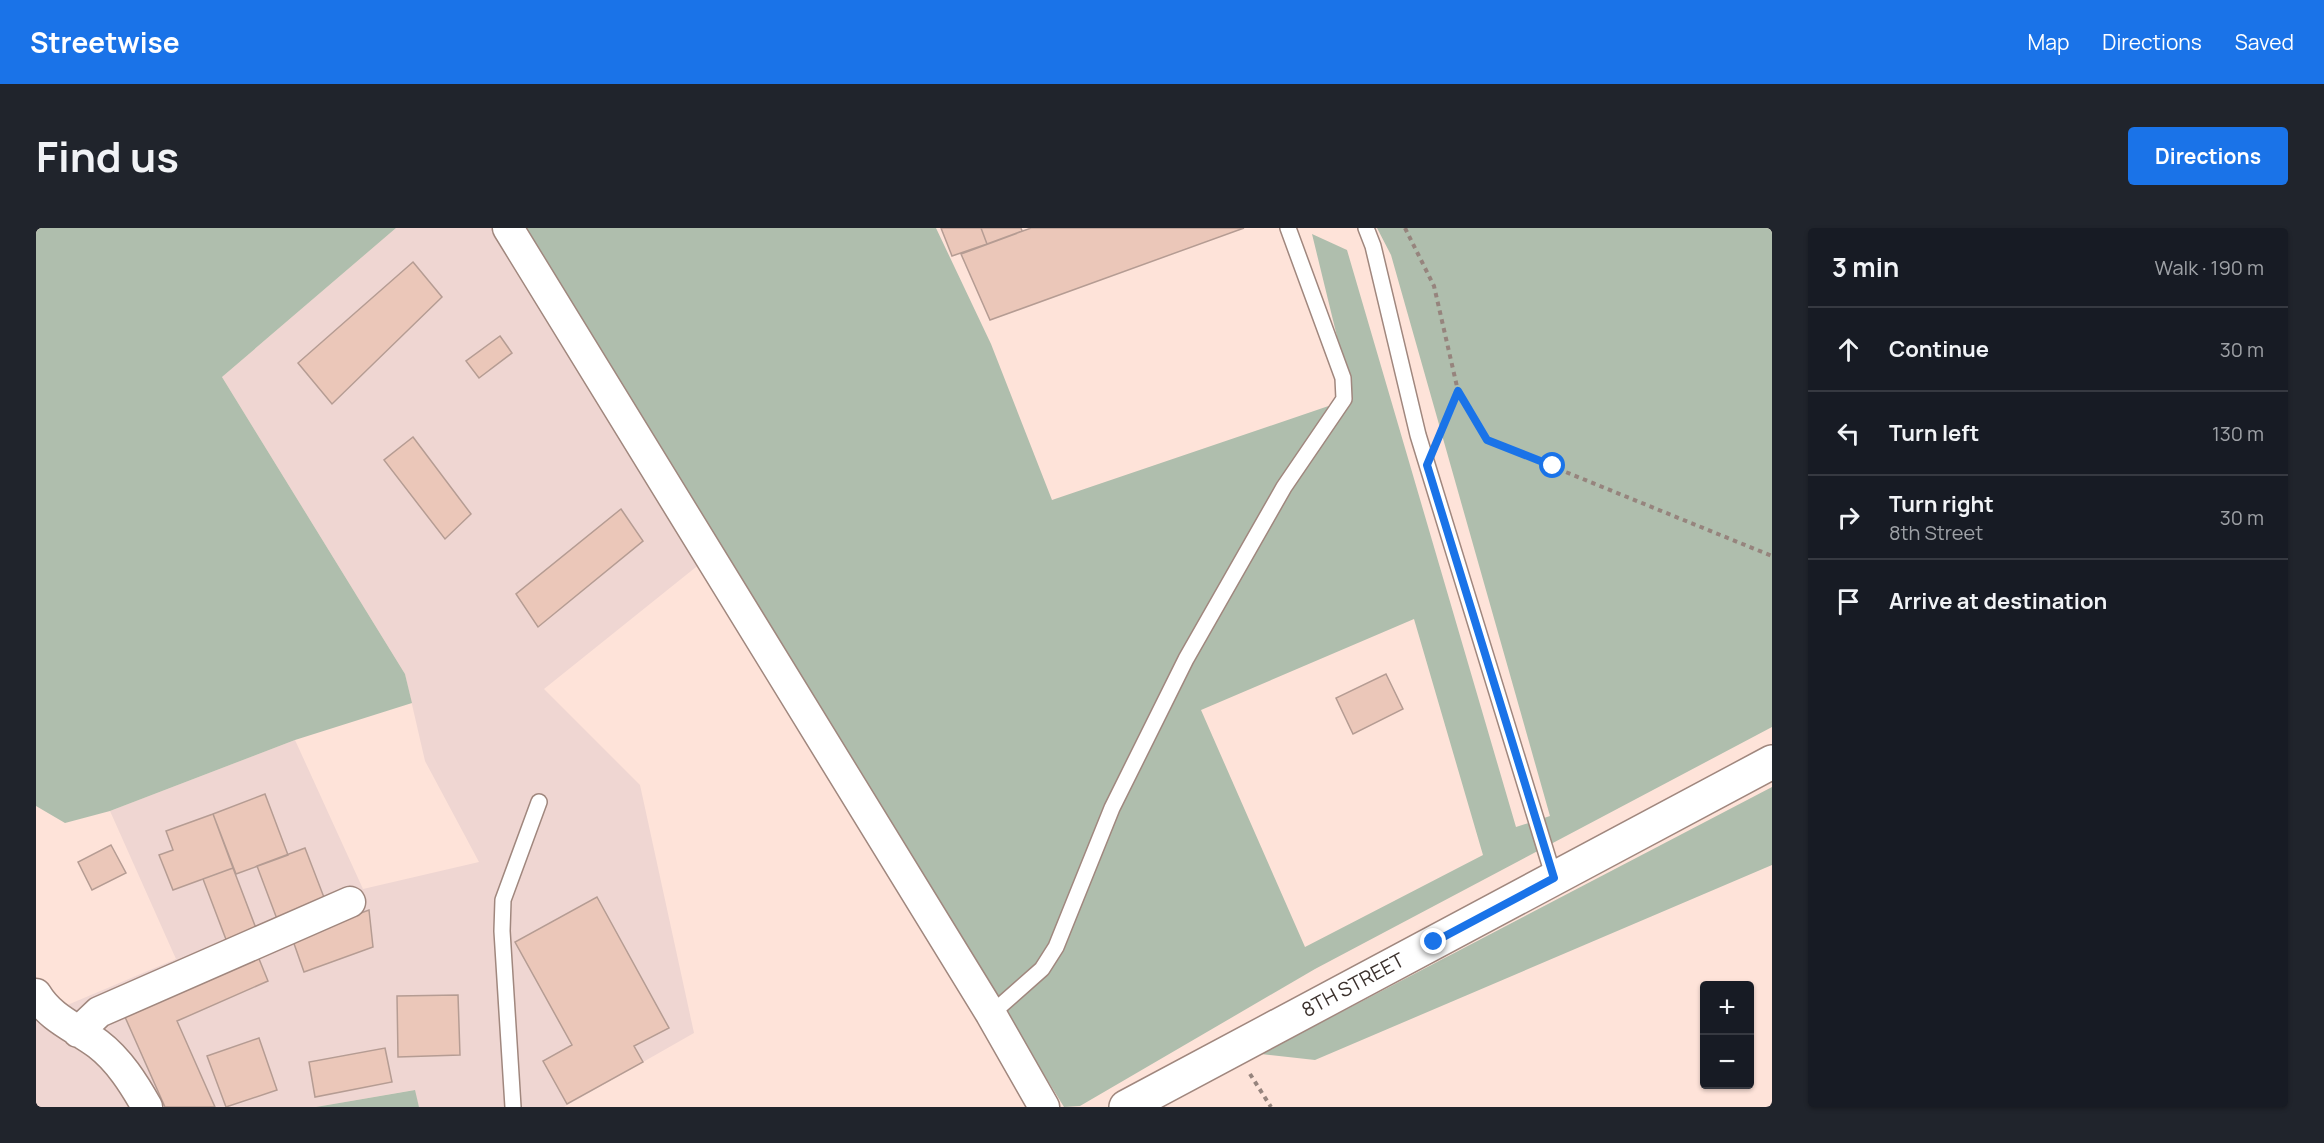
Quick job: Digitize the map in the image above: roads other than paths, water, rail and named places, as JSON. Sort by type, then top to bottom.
[{"type":"street","points":[[508,228],[991,1014],[1044,1107]]},
{"type":"street","name":"8TH STREET","points":[[1126,1107],[1772,762]]},
{"type":"street","points":[[78,1032],[99,1012],[350,902]]},
{"type":"street","points":[[36,994],[54,1017],[99,1045],[128,1075],[147,1107]]},
{"type":"lane","points":[[991,1014],[1042,969],[1056,947],[1112,808],[1186,659],[1284,487],[1344,399],[1343,378],[1288,228]]},
{"type":"lane","points":[[1366,228],[1373,246],[1418,435],[1554,878]]},
{"type":"lane","points":[[513,1107],[502,931],[503,900],[539,802]]}]
